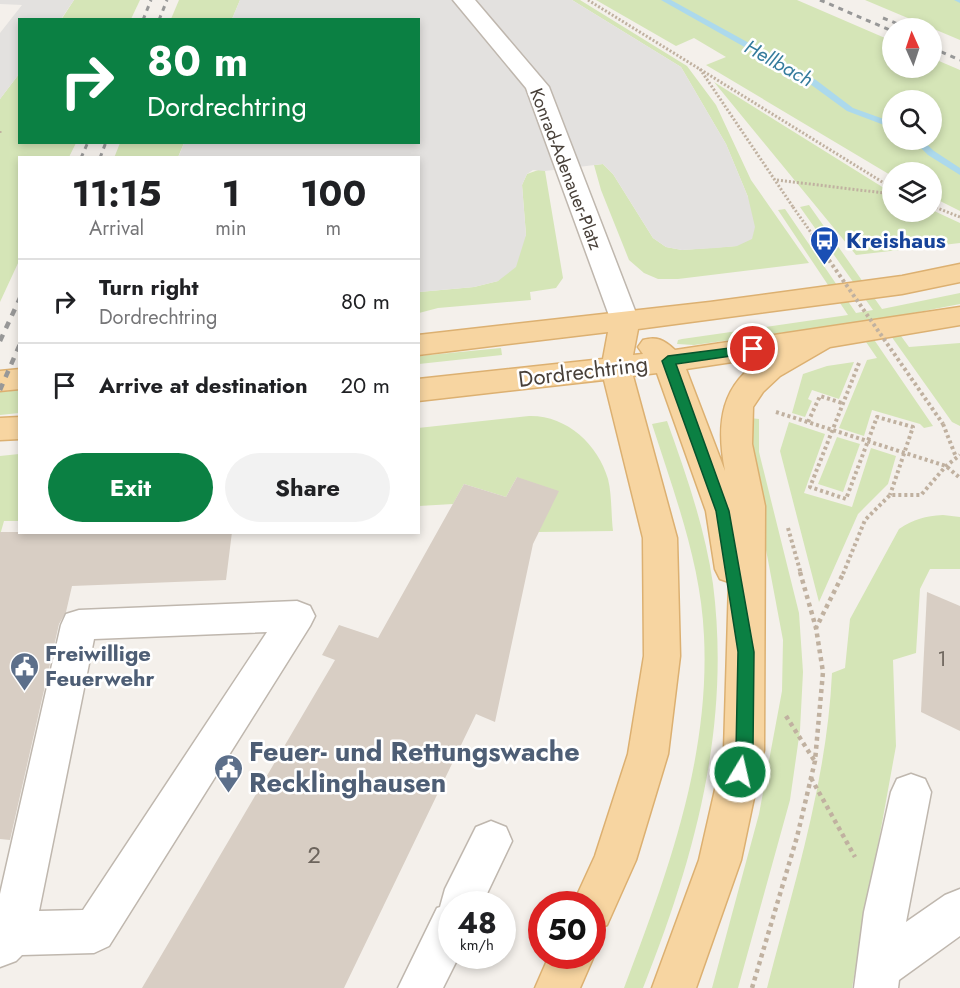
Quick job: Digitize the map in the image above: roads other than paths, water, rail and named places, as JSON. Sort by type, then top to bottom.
[{"type":"main road","name":"Dordrechtring","points":[[420,345],[902,285],[960,273]]},
{"type":"main road","name":"Dordrechtring","points":[[420,390],[668,361],[821,340],[960,316]]},
{"type":"main road","points":[[625,321],[668,361],[723,511],[746,652]]},
{"type":"main road","points":[[601,891],[615,860],[648,754],[662,656],[660,538],[616,368],[625,321]]},
{"type":"main road","points":[[674,988],[720,860],[744,750],[748,506],[736,444],[738,406],[752,385],[769,369],[821,340]]},
{"type":"main road","points":[[0,381],[18,379]]},
{"type":"main road","points":[[0,429],[18,428]]},
{"type":"main road","points":[[557,988],[566,969]]},
{"type":"street","name":"Konrad-Adenauer-Platz","points":[[464,0],[537,87],[625,321]]},
{"type":"street","points":[[297,616],[94,932],[6,939],[79,625],[297,616]]},
{"type":"street","points":[[878,978],[886,912],[911,792]]},
{"type":"street","points":[[466,891],[491,841]]},
{"type":"street","points":[[878,978],[960,910]]},
{"type":"street","points":[[420,988],[438,951]]},
{"type":"waterway","name":"Hellbach","points":[[665,0],[813,82],[850,109],[882,122]]},
{"type":"waterway","name":"Hellbach","points":[[928,150],[960,172]]},
{"type":"railway","points":[[144,18],[151,0]]},
{"type":"railway","points":[[160,18],[167,0]]},
{"type":"railway","points":[[820,0],[882,27]]},
{"type":"railway","points":[[942,52],[960,60]]},
{"type":"railway","points":[[82,156],[87,144]]},
{"type":"railway","points":[[101,156],[105,144]]},
{"type":"railway","points":[[0,341],[18,302]]},
{"type":"railway","points":[[0,390],[18,349]]},
{"type":"place","name":"Kreishaus","points":[[825,266]]},
{"type":"place","name":"Freiwillige Feuerwehr","points":[[24,692]]},
{"type":"place","name":"Feuer- und Rettungswache Recklinghausen","points":[[228,794]]}]
